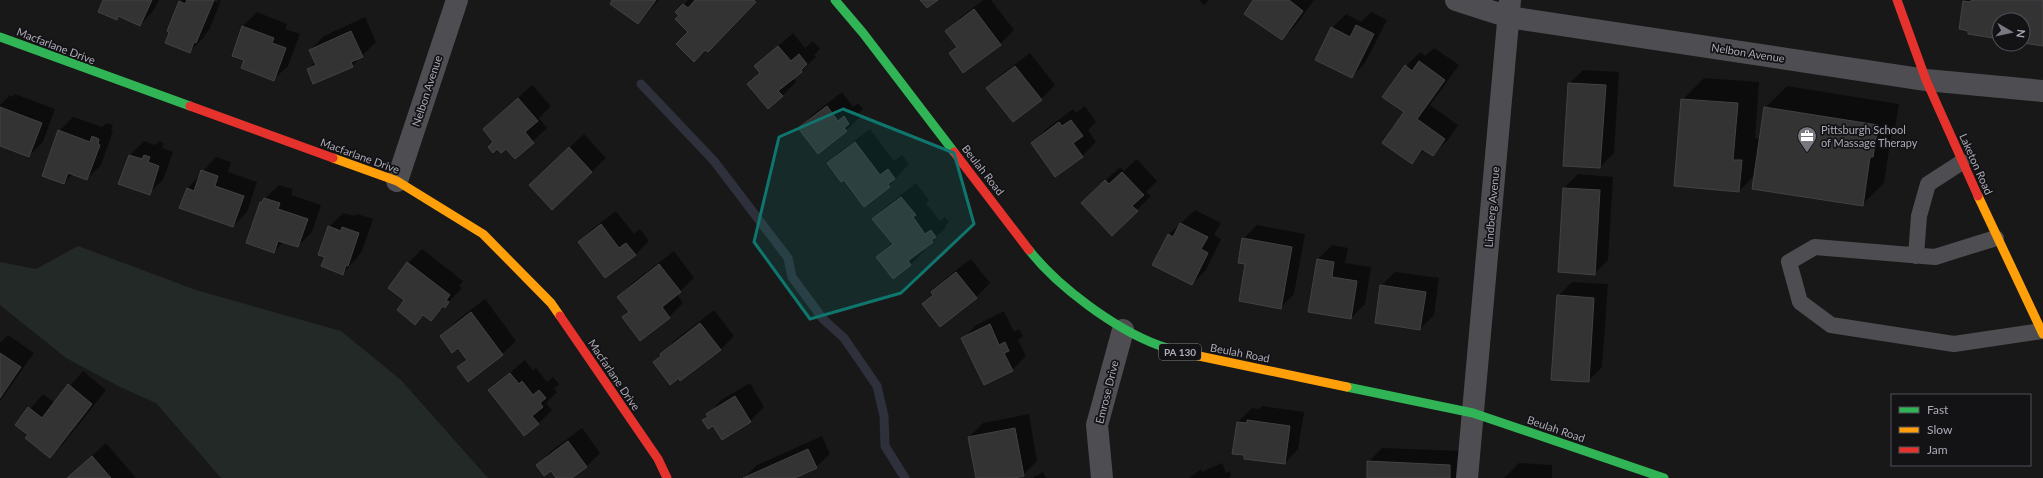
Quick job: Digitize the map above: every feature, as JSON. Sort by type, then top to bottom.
[{"type":"street","name":"Nelbon Avenue","points":[[397,181],[457,0]]},
{"type":"street","name":"Beulah Road","points":[[835,0],[863,33],[1037,260],[1079,298],[1123,330],[1159,346],[1210,359],[1473,413],[1664,478]]},
{"type":"street","name":"Nelbon Avenue","points":[[1456,0],[1926,80],[2043,91]]},
{"type":"street","name":"Laketon Road","points":[[1897,0],[1926,80],[1996,238],[2042,332]]},
{"type":"street","name":"Lindberg Avenue","points":[[1467,478],[1510,9]]},
{"type":"street","name":"Macfarlane Drive","points":[[0,37],[397,181],[483,234],[551,303],[658,459],[667,478]]},
{"type":"street","name":"Emrose Drive","points":[[1102,478],[1097,425],[1123,330]]},
{"type":"lane","points":[[1916,256],[1918,216],[1928,184],[1962,162]]},
{"type":"lane","points":[[1996,238],[1935,257],[1814,247],[1789,262],[1800,302],[1831,325],[1954,344],[2042,332]]},
{"type":"highlighted area","points":[[843,109],[954,153],[974,224],[901,293],[810,319],[754,242],[779,137]]},
{"type":"shaded area","points":[[78,246],[196,290],[341,331],[401,380],[488,478],[221,478],[156,403],[120,387],[66,358],[0,305],[0,262],[36,269]]},
{"type":"building","points":[[103,0],[152,0],[140,26],[118,16],[117,20],[98,12]]},
{"type":"building","points":[[187,0],[214,0],[196,43],[194,42],[190,53],[165,43],[169,33],[167,31],[179,1],[185,4]]},
{"type":"building","points":[[612,0],[656,0],[638,24],[610,4]]},
{"type":"building","points":[[695,0],[754,0],[756,2],[708,52],[705,50],[694,62],[676,44],[688,32],[675,19],[679,16],[675,12],[683,4],[688,8]]},
{"type":"building","points":[[920,0],[938,0],[927,8]]},
{"type":"building","points":[[1253,0],[1289,0],[1303,11],[1282,40],[1244,14]]},
{"type":"building","points":[[1971,0],[2043,0],[2043,46],[2031,44],[2031,12],[1991,12],[1991,38],[1968,34],[1968,31],[1959,29],[1963,1],[1971,2]]},
{"type":"building","points":[[974,9],[1001,45],[963,73],[949,53],[957,47],[945,31]]},
{"type":"building","points":[[1356,25],[1374,34],[1352,78],[1315,60],[1331,27],[1350,37]]},
{"type":"building","points":[[242,26],[274,38],[272,43],[286,48],[274,81],[241,68],[244,60],[232,56]]},
{"type":"building","points":[[351,31],[363,57],[351,62],[353,67],[313,84],[307,69],[316,65],[309,50]]},
{"type":"building","points":[[778,46],[791,61],[799,54],[807,64],[801,70],[802,72],[778,91],[783,96],[768,109],[747,84],[760,73],[754,66]]},
{"type":"building","points":[[1419,61],[1445,80],[1417,119],[1445,139],[1433,156],[1422,149],[1412,164],[1382,143],[1404,112],[1382,97],[1405,65],[1412,71]]},
{"type":"building","points":[[1015,66],[1042,100],[1013,122],[986,88]]},
{"type":"building","points":[[1568,83],[1606,85],[1600,168],[1563,166]]},
{"type":"building","points":[[518,98],[538,121],[525,132],[534,143],[515,159],[506,149],[501,153],[497,149],[493,153],[488,147],[493,142],[483,129]]},
{"type":"building","points":[[1681,99],[1738,103],[1733,160],[1742,160],[1739,192],[1674,186]]},
{"type":"building","points":[[827,106],[838,121],[844,116],[849,124],[844,128],[847,131],[818,154],[798,128]]},
{"type":"building","points":[[0,107],[42,123],[29,157],[0,146]]},
{"type":"building","points":[[1764,107],[1878,125],[1873,157],[1870,157],[1863,206],[1752,189]]},
{"type":"building","points":[[1071,120],[1083,136],[1073,143],[1083,157],[1055,177],[1031,143],[1059,122],[1062,126]]},
{"type":"building","points":[[58,130],[90,142],[92,136],[99,139],[98,144],[100,145],[87,180],[68,173],[64,184],[42,176]]},
{"type":"building","points":[[855,142],[880,175],[888,169],[895,179],[888,184],[890,187],[864,207],[844,180],[841,182],[827,163]]},
{"type":"building","points":[[569,147],[592,172],[552,210],[529,185]]},
{"type":"building","points":[[129,155],[142,159],[144,155],[150,157],[148,162],[159,166],[150,195],[118,184]]},
{"type":"building","points":[[201,170],[218,176],[215,186],[244,196],[233,227],[179,208],[187,188],[194,191]]},
{"type":"building","points":[[1122,172],[1144,195],[1132,206],[1138,211],[1112,236],[1081,203],[1105,180],[1109,184]]},
{"type":"building","points":[[1563,188],[1600,190],[1595,275],[1558,272]]},
{"type":"building","points":[[901,197],[916,215],[913,217],[925,234],[931,230],[936,237],[931,240],[933,242],[908,261],[911,265],[893,279],[876,257],[893,244],[872,219]]},
{"type":"building","points":[[264,198],[280,203],[278,209],[308,219],[298,247],[278,241],[274,253],[246,243],[260,202],[262,202]]},
{"type":"building","points":[[1180,223],[1208,237],[1201,249],[1208,253],[1192,285],[1152,265],[1168,234],[1173,237]]},
{"type":"building","points":[[601,224],[619,248],[626,243],[636,255],[605,278],[578,242]]},
{"type":"building","points":[[328,226],[341,231],[342,227],[359,233],[348,266],[346,265],[343,275],[321,266],[325,257],[318,255]]},
{"type":"building","points":[[1242,238],[1292,247],[1281,309],[1239,301],[1245,264],[1238,263]]},
{"type":"building","points":[[1317,259],[1334,262],[1332,277],[1357,281],[1351,319],[1308,312]]},
{"type":"building","points":[[407,262],[450,295],[446,300],[449,302],[445,308],[443,306],[431,321],[423,315],[415,325],[397,310],[404,300],[388,288]]},
{"type":"building","points":[[659,264],[681,292],[662,307],[670,318],[640,341],[622,317],[629,312],[617,297]]},
{"type":"building","points":[[956,272],[977,298],[940,327],[922,304],[933,295],[931,292]]},
{"type":"building","points":[[1380,285],[1426,292],[1420,330],[1375,323]]},
{"type":"building","points":[[1557,295],[1594,298],[1589,382],[1551,380]]},
{"type":"building","points":[[471,312],[503,355],[468,382],[457,367],[467,360],[458,348],[452,353],[440,336]]},
{"type":"building","points":[[700,323],[721,350],[680,381],[679,378],[670,385],[653,362],[661,356],[660,354]]},
{"type":"building","points":[[990,324],[999,345],[1005,342],[1009,351],[1004,353],[1013,371],[984,385],[961,338]]},
{"type":"building","points":[[0,353],[21,367],[0,398]]},
{"type":"building","points":[[510,373],[519,384],[522,381],[533,395],[539,390],[546,398],[540,403],[543,407],[532,416],[539,424],[524,436],[488,390]]},
{"type":"building","points":[[68,384],[92,404],[50,458],[25,438],[28,435],[15,425],[28,407],[42,418]]},
{"type":"building","points":[[735,396],[751,422],[722,440],[713,426],[708,429],[702,420],[708,417],[706,414]]},
{"type":"building","points":[[1247,420],[1290,426],[1285,464],[1244,459],[1244,455],[1232,454],[1237,422],[1247,423]]},
{"type":"building","points":[[1015,428],[1024,476],[1014,478],[976,478],[968,437]]},
{"type":"building","points":[[568,441],[587,467],[572,478],[556,478],[551,471],[544,476],[536,465]]},
{"type":"building","points":[[808,449],[817,468],[795,478],[743,478]]},
{"type":"building","points":[[92,456],[111,478],[67,478]]},
{"type":"building","points":[[1367,461],[1450,465],[1450,478],[1367,478]]},
{"type":"waterway","points":[[641,84],[714,161],[788,258],[792,277],[823,319],[844,338],[877,386],[884,416],[885,446],[905,478]]},
{"type":"traffic: fast","points":[[835,0],[863,33],[954,152]]},
{"type":"traffic: fast","points":[[0,37],[190,106]]},
{"type":"traffic: fast","points":[[1029,250],[1055,278],[1106,318],[1141,338],[1158,345],[1199,356]]},
{"type":"traffic: fast","points":[[1347,387],[1473,413],[1664,478]]},
{"type":"traffic: slow","points":[[333,158],[397,181],[483,234],[551,303],[560,316]]},
{"type":"traffic: slow","points":[[1978,196],[2043,334]]},
{"type":"traffic: slow","points":[[1199,356],[1347,387]]},
{"type":"traffic: jam","points":[[1897,0],[1926,80],[1978,196]]},
{"type":"traffic: jam","points":[[190,106],[333,158]]},
{"type":"traffic: jam","points":[[954,152],[1029,250]]},
{"type":"traffic: jam","points":[[560,316],[658,459],[667,478]]},
{"type":"place","name":"Pittsburgh School of Massage Therapy","points":[[1807,153]]}]
